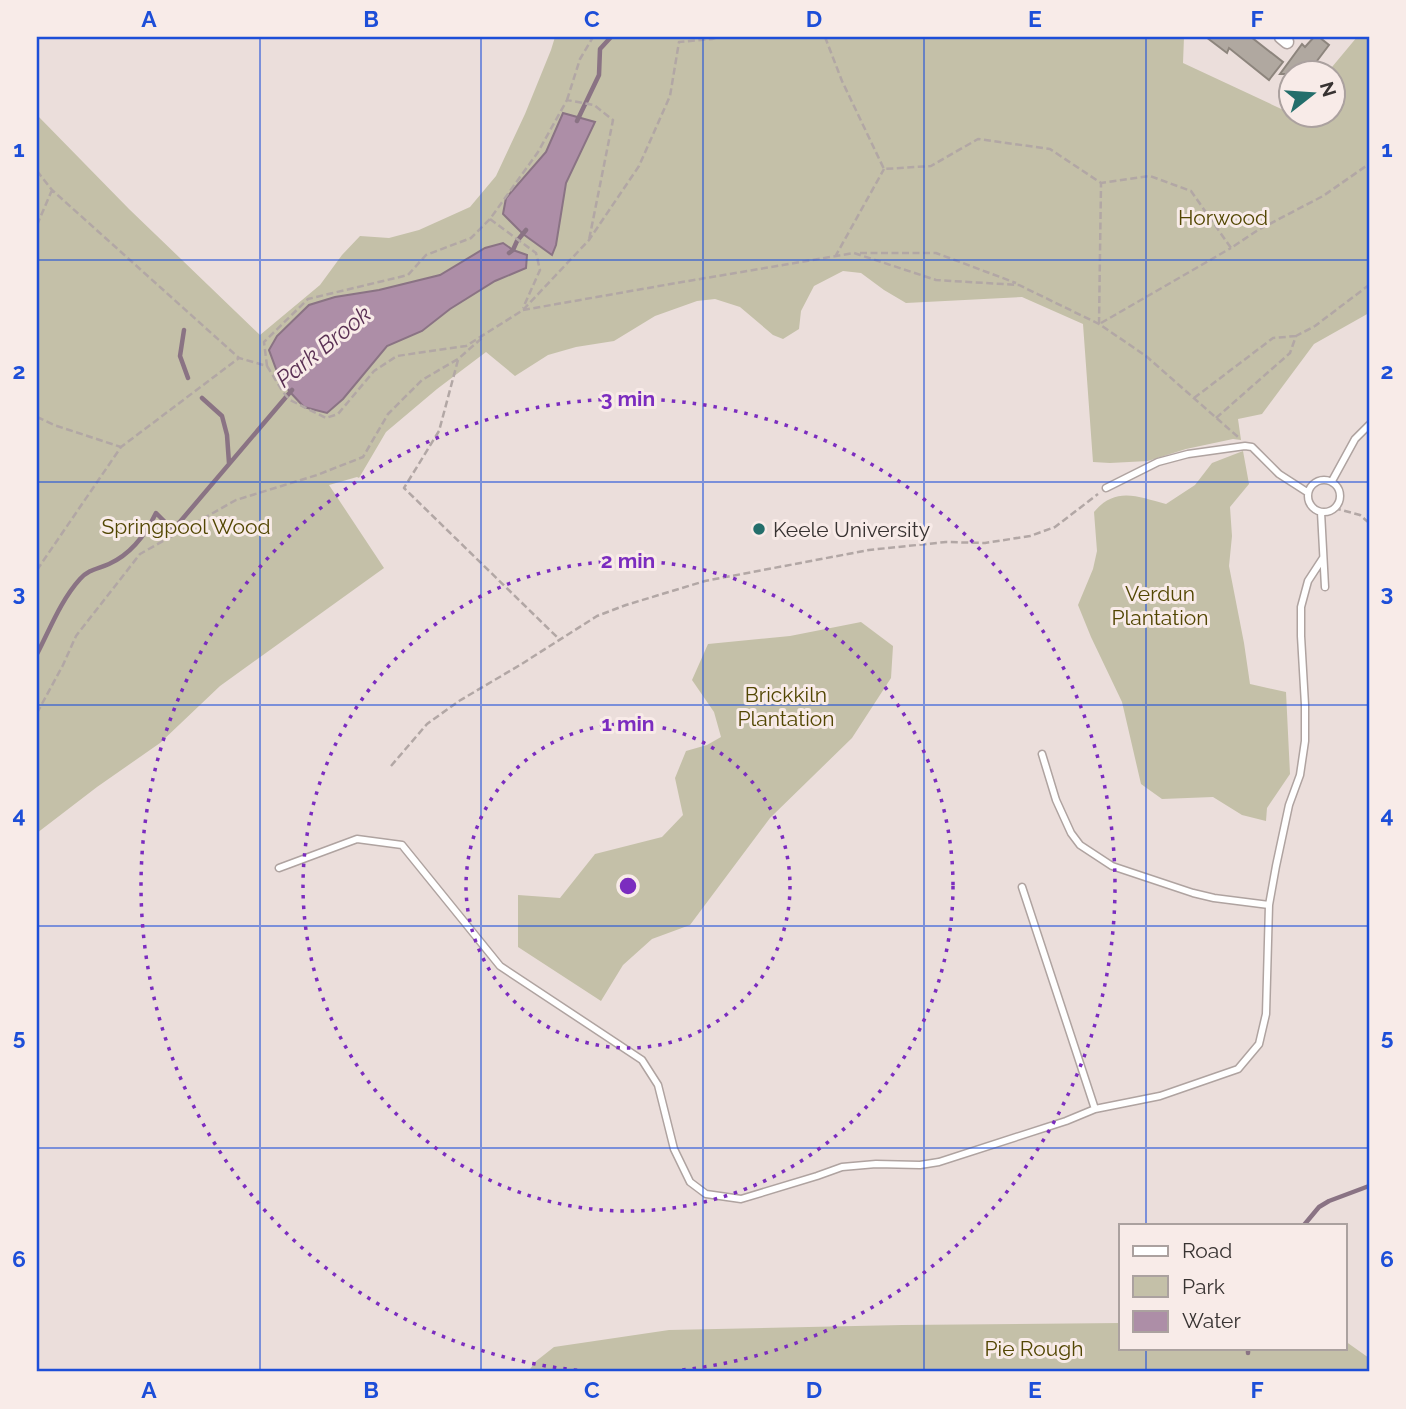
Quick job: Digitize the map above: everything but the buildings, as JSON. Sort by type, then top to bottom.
[{"type":"lane","points":[[1332,481],[1355,439],[1369,425]]},
{"type":"lane","points":[[1106,488],[1158,462],[1188,454],[1245,446],[1252,447],[1279,474],[1307,492]]},
{"type":"lane","points":[[1320,479],[1332,481],[1338,488],[1340,499],[1334,509],[1321,512],[1309,503],[1307,492],[1314,482],[1320,479]]},
{"type":"lane","points":[[1321,512],[1325,587]]},
{"type":"lane","points":[[279,868],[357,839],[402,845],[500,966],[642,1060],[658,1085],[674,1149],[690,1182],[706,1194],[741,1199],[842,1167],[939,1163],[1066,1121],[1095,1108],[1160,1096],[1238,1069],[1258,1044],[1266,1014],[1269,905],[1289,805],[1300,775],[1305,741],[1301,607],[1308,580],[1323,558]]},
{"type":"lane","points":[[1042,754],[1056,800],[1071,833],[1080,845],[1112,866],[1193,893],[1269,905]]},
{"type":"lane","points":[[1022,887],[1095,1108]]},
{"type":"path","points":[[593,37],[580,59],[567,100],[538,152],[491,219],[471,238],[426,255],[408,275],[307,299],[264,342],[267,366],[290,400],[326,418],[338,414],[374,371],[397,356],[466,346],[523,310],[589,240],[639,166],[670,96],[679,41],[682,37]]},
{"type":"path","points":[[679,41],[718,37]]},
{"type":"path","points":[[825,37],[842,81],[884,169]]},
{"type":"path","points":[[567,100],[594,105],[613,120],[589,240]]},
{"type":"path","points":[[884,169],[932,166],[978,139],[1050,149],[1101,183],[1150,176],[1191,191],[1231,248]]},
{"type":"path","points":[[1100,324],[1258,230],[1323,196],[1369,164]]},
{"type":"path","points":[[835,257],[884,169]]},
{"type":"path","points":[[37,170],[52,190],[239,358],[267,366]]},
{"type":"path","points":[[1100,324],[1101,183]]},
{"type":"path","points":[[37,225],[52,190]]},
{"type":"path","points":[[491,219],[536,253],[540,270],[523,310]]},
{"type":"path","points":[[523,310],[855,253],[936,253],[1019,285],[1100,324],[1146,356],[1241,440]]},
{"type":"path","points":[[855,253],[936,280],[1019,285]]},
{"type":"path","points":[[1194,398],[1273,338],[1296,337],[1369,285]]},
{"type":"path","points":[[37,713],[76,636],[140,555],[236,500],[317,475],[363,457],[388,414],[422,380],[458,359],[491,331]]},
{"type":"path","points":[[1216,418],[1290,353],[1296,337]]},
{"type":"path","points":[[37,570],[121,447],[239,358]]},
{"type":"path","points":[[458,359],[439,431],[404,488],[559,639]]},
{"type":"path","points":[[37,417],[121,447]]},
{"type":"path","points":[[391,766],[427,724],[459,701],[597,616],[705,582],[869,550],[946,542],[985,543],[1030,536],[1055,527],[1106,488]]},
{"type":"path","points":[[1334,509],[1360,515],[1369,523]]},
{"type":"green space","name":"Springpool Wood","points":[[555,37],[1184,37],[1183,63],[1276,106],[1276,130],[1346,130],[1346,60],[1338,60],[1357,37],[1369,37],[1369,313],[1314,344],[1262,414],[1238,419],[1241,440],[1233,439],[1186,449],[1148,461],[1110,463],[1093,462],[1083,324],[1022,297],[906,303],[861,273],[843,271],[814,286],[801,311],[799,329],[783,339],[773,335],[740,307],[715,299],[697,301],[655,316],[614,341],[548,355],[515,376],[486,352],[386,432],[359,478],[329,485],[384,568],[220,686],[160,743],[37,833],[37,115],[129,209],[260,335],[320,285],[360,236],[389,238],[419,230],[470,207],[496,176],[525,114]],"holes":[[[594,122],[566,183],[556,245],[552,255],[506,198],[546,152]],[[485,248],[526,268],[495,281],[450,309],[422,331],[387,346],[343,399],[327,413],[304,407],[279,377],[335,297],[379,290],[440,275]]]},
{"type":"green space","name":"Verdun Plantation","points":[[1243,451],[1249,484],[1230,507],[1232,536],[1229,566],[1250,684],[1286,692],[1290,774],[1267,808],[1266,821],[1242,815],[1213,797],[1162,799],[1141,784],[1122,702],[1078,605],[1093,569],[1097,551],[1094,512],[1102,504],[1119,496],[1128,496],[1166,504],[1195,485],[1212,463]]},
{"type":"green space","name":"Brickkiln Plantation","points":[[861,622],[893,646],[891,678],[852,738],[770,818],[690,925],[652,939],[623,965],[601,1001],[518,947],[518,895],[560,898],[595,854],[662,837],[683,815],[675,778],[686,751],[707,745],[721,737],[714,712],[692,680],[708,644],[790,636]]},
{"type":"green space","name":"Pie Rough","points":[[1119,1323],[1119,1350],[1346,1350],[1346,1342],[1369,1358],[1369,1372],[528,1372],[535,1362],[554,1347],[669,1330]]},
{"type":"water","points":[[563,113],[595,122],[566,183],[552,255],[523,234],[503,214],[506,198],[546,152]]},
{"type":"water","points":[[503,243],[527,255],[526,268],[495,281],[450,309],[422,331],[387,346],[343,399],[327,413],[304,407],[279,377],[269,350],[277,336],[309,305],[440,275],[485,248]]},
{"type":"waterway","name":"Park Brook","points":[[577,121],[599,75],[600,49],[611,37]]},
{"type":"waterway","name":"Park Brook","points":[[509,253],[526,230]]},
{"type":"waterway","points":[[184,330],[180,356],[188,378]]},
{"type":"waterway","name":"Park Brook","points":[[37,654],[61,605],[80,579],[90,571],[117,560],[131,549],[143,536],[156,513],[173,530],[292,390]]},
{"type":"waterway","points":[[202,398],[222,416],[227,435],[229,463]]},
{"type":"waterway","points":[[1305,1224],[1319,1207],[1329,1201],[1369,1186]]},
{"type":"place","name":"Keele University","points":[[759,529]]},
{"type":"park label","name":"Horwood","points":[[1223,217]]}]
